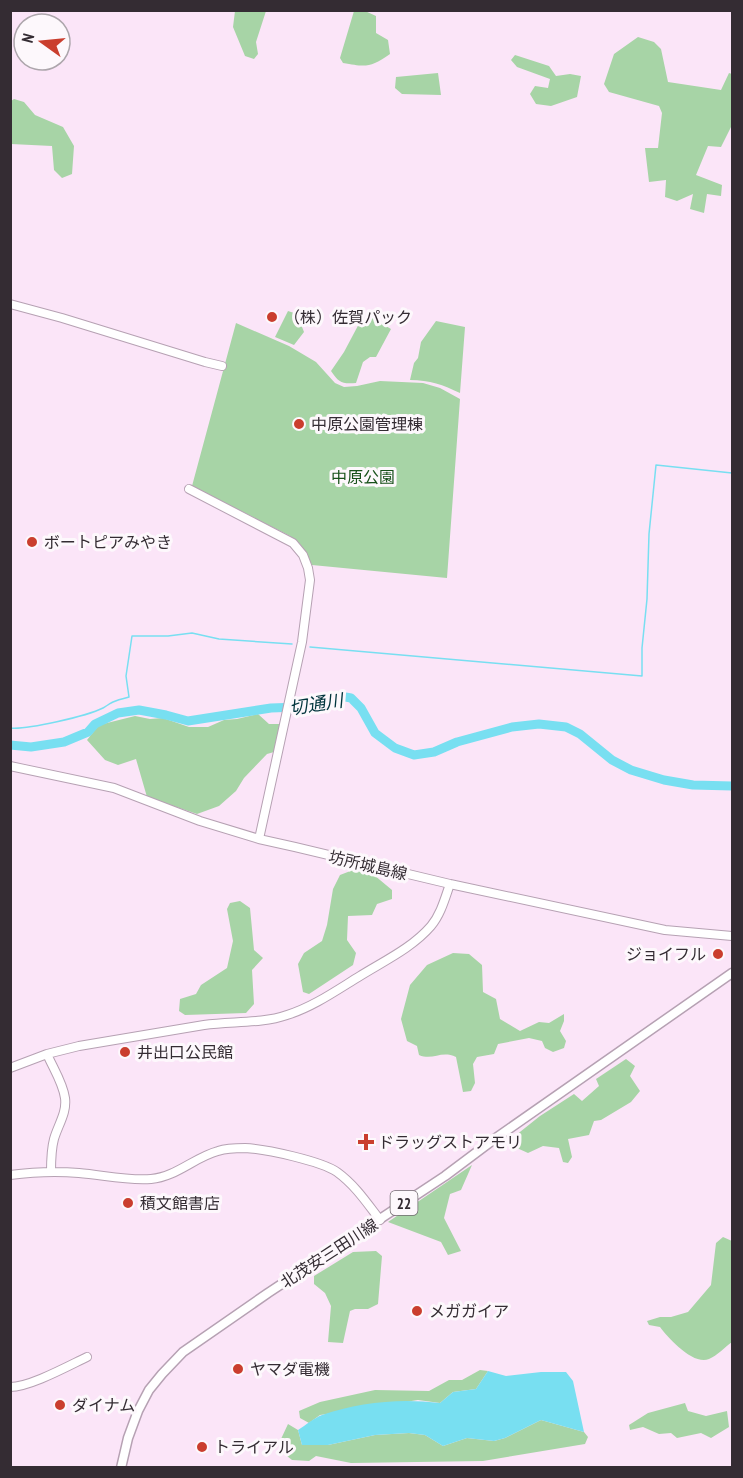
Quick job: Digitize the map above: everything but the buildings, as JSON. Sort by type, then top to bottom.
[{"type":"main road","name":"北茂安三田川線","points":[[121,1467],[128,1438],[149,1390],[183,1352],[445,1176],[732,973]]},
{"type":"street","points":[[10,304],[222,366]]},
{"type":"street","points":[[189,489],[293,543],[303,555],[308,568],[310,580],[302,642],[260,839]]},
{"type":"street","name":"坊所城島線","points":[[10,766],[114,788],[200,821],[260,839],[450,884],[665,930],[732,936]]},
{"type":"street","points":[[10,1068],[47,1054],[79,1046],[204,1025],[285,1016],[298,1011],[328,996],[420,937],[433,924],[443,906],[450,884]]},
{"type":"street","points":[[47,1054],[65,1097],[65,1108],[53,1144],[51,1172]]},
{"type":"street","points":[[10,1175],[51,1172],[138,1179],[158,1178],[219,1150],[248,1148],[322,1164],[336,1171],[352,1184],[380,1220]]},
{"type":"street","points":[[10,1387],[24,1385],[87,1357]]},
{"type":"green space","points":[[235,11],[266,11],[256,42],[258,54],[254,59],[245,56],[233,27]]},
{"type":"green space","points":[[354,11],[365,11],[376,16],[376,33],[388,40],[390,54],[377,62],[363,66],[343,63],[340,58]]},
{"type":"green space","points":[[638,37],[654,42],[661,49],[668,82],[721,90],[729,73],[732,74],[732,125],[721,147],[708,146],[696,175],[722,185],[721,196],[707,194],[704,213],[690,209],[693,194],[677,201],[665,197],[666,180],[649,182],[645,148],[658,148],[662,113],[659,106],[609,92],[604,84],[614,54]]},
{"type":"green space","points":[[515,55],[549,66],[556,76],[570,74],[581,76],[577,97],[551,106],[536,104],[530,94],[535,86],[548,88],[550,79],[517,67],[511,60]]},
{"type":"green space","points":[[438,73],[441,95],[402,94],[395,88],[396,77]]},
{"type":"green space","points":[[14,99],[24,102],[35,115],[63,127],[74,146],[72,174],[62,178],[54,170],[52,146],[11,144],[11,101]]},
{"type":"green space","points":[[288,311],[297,314],[304,332],[294,345],[275,337]]},
{"type":"green space","points":[[371,317],[391,329],[376,357],[370,357],[363,362],[356,383],[341,382],[331,371],[361,320]]},
{"type":"green space","points":[[436,321],[465,327],[460,393],[436,384],[410,380],[421,342]]},
{"type":"green space","name":"中原公園","points":[[236,323],[289,346],[316,362],[335,383],[344,387],[380,381],[423,383],[440,388],[460,399],[447,578],[312,565],[300,544],[290,536],[192,486]]},
{"type":"green space","points":[[258,714],[269,724],[281,724],[274,752],[267,754],[244,778],[236,791],[219,806],[197,814],[147,797],[136,759],[118,765],[105,760],[87,740],[99,725],[135,716],[150,719],[163,718],[189,727],[208,727],[224,720]]},
{"type":"green space","points":[[353,870],[374,875],[392,890],[392,899],[377,904],[372,915],[348,916],[347,940],[356,953],[353,965],[309,994],[303,992],[298,964],[304,953],[322,941],[333,889],[340,875]]},
{"type":"green space","points":[[240,901],[250,908],[254,950],[263,958],[252,970],[254,1004],[246,1013],[185,1015],[179,1011],[180,999],[196,994],[201,985],[227,968],[233,941],[227,909],[230,903]]},
{"type":"green space","points":[[453,953],[469,954],[482,965],[483,992],[496,999],[500,1019],[520,1031],[539,1022],[549,1023],[564,1014],[560,1031],[566,1041],[564,1048],[553,1052],[545,1048],[542,1041],[529,1038],[498,1044],[494,1054],[477,1057],[473,1064],[475,1083],[471,1091],[463,1092],[456,1057],[419,1055],[417,1046],[407,1041],[401,1019],[410,985],[427,965]]},
{"type":"green space","points":[[626,1059],[635,1066],[630,1076],[640,1091],[631,1102],[601,1120],[594,1121],[589,1135],[568,1139],[572,1157],[568,1163],[563,1162],[559,1148],[543,1146],[528,1153],[506,1143],[540,1116],[574,1094],[582,1101],[599,1086],[596,1079]]},
{"type":"green space","points":[[472,1165],[461,1190],[450,1194],[444,1218],[461,1251],[448,1255],[441,1242],[388,1222]]},
{"type":"green space","points":[[723,1237],[732,1241],[732,1342],[715,1356],[703,1360],[689,1355],[675,1344],[660,1327],[649,1325],[647,1321],[688,1312],[711,1285],[716,1243]]},
{"type":"green space","points":[[376,1251],[382,1256],[378,1304],[368,1309],[350,1311],[343,1343],[328,1342],[331,1306],[325,1293],[314,1284],[314,1276],[353,1252]]},
{"type":"green space","points":[[480,1370],[488,1371],[476,1389],[453,1392],[440,1403],[418,1400],[320,1415],[309,1423],[300,1418],[299,1411],[320,1402],[375,1390],[429,1391],[449,1380],[462,1380]]},
{"type":"green space","points":[[685,1403],[688,1411],[706,1416],[727,1411],[729,1427],[711,1438],[701,1433],[677,1438],[671,1433],[659,1434],[643,1427],[630,1430],[629,1425],[648,1413]]},
{"type":"green space","points":[[541,1420],[584,1432],[588,1437],[585,1444],[483,1461],[351,1463],[316,1456],[309,1461],[292,1460],[282,1452],[281,1439],[288,1424],[298,1430],[302,1445],[328,1445],[375,1435],[409,1433],[425,1435],[443,1446],[467,1438],[494,1441]]},
{"type":"water","points":[[488,1371],[506,1376],[566,1372],[573,1381],[584,1432],[541,1420],[494,1441],[467,1438],[443,1446],[425,1435],[409,1433],[375,1435],[328,1445],[302,1445],[298,1430],[322,1415],[380,1402],[440,1403],[453,1392],[476,1389]]},
{"type":"waterway","points":[[310,647],[642,676],[649,534],[656,465],[732,473]]},
{"type":"waterway","points":[[10,728],[43,725],[71,718],[129,697],[126,676],[132,636],[192,633],[219,639],[292,644]]},
{"type":"waterway","name":"切通川","points":[[10,745],[31,747],[64,742],[88,732],[95,724],[118,713],[139,710],[188,721],[271,708],[299,707],[315,700],[340,696],[351,698],[361,708],[375,733],[395,748],[414,755],[434,752],[457,742],[512,727],[539,724],[566,727],[580,734],[612,760],[631,770],[664,780],[693,785],[732,786]]},
{"type":"place","name":"（株）佐賀パック","points":[[272,317]]},
{"type":"place","name":"中原公園管理棟","points":[[299,424]]},
{"type":"place","name":"ボートピアみやき","points":[[32,542]]},
{"type":"place","name":"ジョイフル","points":[[718,954]]},
{"type":"place","name":"井出口公民館","points":[[125,1052]]},
{"type":"place","name":"ドラッグストアモリ","points":[[366,1142]]},
{"type":"place","name":"積文館書店","points":[[128,1203]]},
{"type":"place","name":"メガガイア","points":[[417,1311]]},
{"type":"place","name":"ヤマダ電機","points":[[238,1369]]},
{"type":"place","name":"ダイナム","points":[[60,1405]]},
{"type":"place","name":"トライアル","points":[[202,1447]]}]
